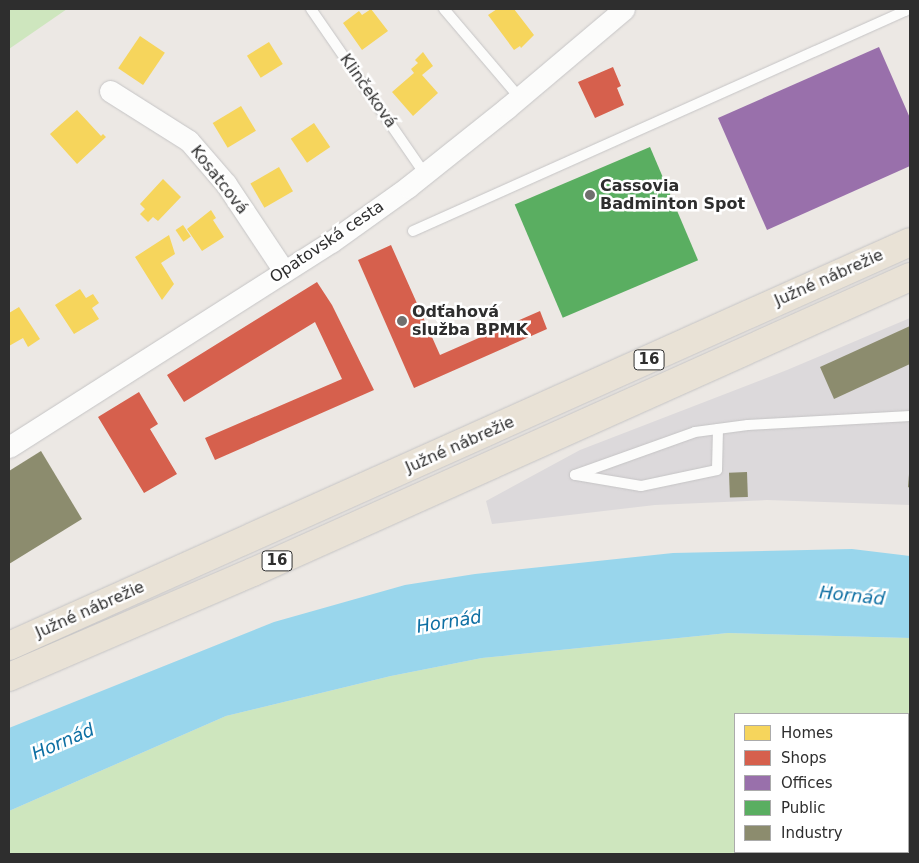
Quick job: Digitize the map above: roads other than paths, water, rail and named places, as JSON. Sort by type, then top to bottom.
[{"type":"highway","name":"Južné nábrežie","points":[[9,646],[910,242]]},
{"type":"highway","name":"Južné nábrežie","points":[[9,677],[244,576],[910,277]]},
{"type":"street","name":"Opatovská cesta","points":[[9,447],[331,242],[425,174],[624,9]]},
{"type":"street","name":"Kosatcová","points":[[110,92],[190,142],[226,184],[284,271]]},
{"type":"lane","name":"Klinčeková","points":[[311,9],[425,174]]},
{"type":"lane","points":[[444,9],[519,98]]},
{"type":"lane","points":[[413,231],[906,9]]},
{"type":"lane","points":[[718,429],[717,470],[640,486],[575,475],[695,432],[718,429],[910,416]]},
{"type":"water","name":"Hornád","points":[[852,549],[910,556],[910,638],[728,633],[482,658],[391,676],[226,716],[9,811],[9,728],[274,622],[405,585],[475,574],[673,553]]},
{"type":"place","name":"Cassovia Badminton Spot","points":[[590,195]]},
{"type":"place","name":"Odťahová služba BPMK","points":[[402,321]]}]
